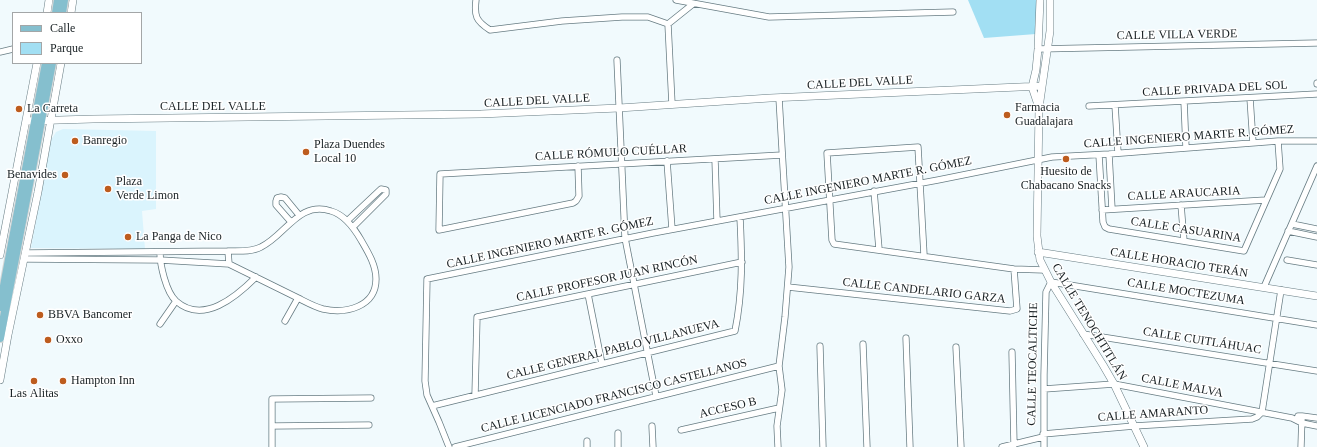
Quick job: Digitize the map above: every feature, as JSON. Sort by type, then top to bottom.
[{"type":"main road","points":[[56,12],[58,0]]},
{"type":"main road","points":[[62,12],[64,0]]},
{"type":"main road","points":[[0,307],[46,64]]},
{"type":"main road","points":[[2,336],[34,121],[52,64]]},
{"type":"street","points":[[47,12],[49,0]]},
{"type":"street","points":[[70,12],[73,0]]},
{"type":"street","points":[[476,0],[475,10],[477,19],[481,24],[490,30],[562,22],[628,17],[648,17],[668,24]]},
{"type":"street","points":[[676,0],[769,17],[953,12]]},
{"type":"street","points":[[1032,87],[1036,70],[1038,49],[1040,0]]},
{"type":"street","name":"CALLE TENOCHTITLÁN","points":[[1050,0],[1050,31],[1039,108],[1038,252],[1050,282],[1114,384],[1144,447]]},
{"type":"street","points":[[668,24],[685,12],[693,4]]},
{"type":"street","points":[[668,24],[672,104]]},
{"type":"street","name":"CALLE VILLA VERDE","points":[[1038,49],[1317,43]]},
{"type":"street","points":[[0,52],[12,49]]},
{"type":"street","points":[[617,60],[625,238],[656,396]]},
{"type":"street","points":[[0,255],[34,121],[37,64]]},
{"type":"street","points":[[0,380],[3,347],[2,336],[17,296],[26,256],[61,64]]},
{"type":"street","name":"CALLE DEL VALLE","points":[[34,121],[481,114],[1042,86]]},
{"type":"street","name":"CALLE TENOCHTITLÁN","points":[[1032,87],[1039,108]]},
{"type":"street","name":"CALLE PRIVADA DEL SOL","points":[[1089,106],[1317,94]]},
{"type":"street","points":[[778,447],[777,426],[782,390],[779,366],[789,267],[779,98]]},
{"type":"street","points":[[1250,98],[1253,143]]},
{"type":"street","points":[[1184,101],[1186,148]]},
{"type":"street","points":[[1115,105],[1118,153]]},
{"type":"street","name":"CALLE INGENIERO MARTE R. GÓMEZ","points":[[432,406],[427,395],[425,381],[427,279],[625,238],[1052,157],[1098,155],[1278,141],[1317,141]]},
{"type":"street","name":"CALLE CASUARINA","points":[[1098,155],[1103,222],[1109,229],[1244,251],[1280,169],[1278,141]]},
{"type":"street","points":[[924,256],[918,147],[827,153],[832,240],[834,244],[879,249],[924,256],[1014,269],[1044,270]]},
{"type":"street","points":[[1109,154],[1112,209]]},
{"type":"street","name":"CALLE RÓMULO CUÉLLAR","points":[[578,166],[579,196],[573,203],[439,230],[440,174],[578,166],[622,164],[667,161],[782,155]]},
{"type":"street","points":[[714,159],[717,221]]},
{"type":"street","points":[[667,161],[672,229]]},
{"type":"street","points":[[1264,288],[1288,231],[1316,174],[1317,166]]},
{"type":"street","points":[[347,221],[381,190],[386,190],[386,194],[353,227]]},
{"type":"street","points":[[874,191],[879,249]]},
{"type":"street","points":[[291,222],[276,205],[278,198],[285,198],[300,215]]},
{"type":"street","name":"CALLE ARAUCARIA","points":[[1102,210],[1266,200]]},
{"type":"street","points":[[1181,205],[1184,241]]},
{"type":"street","points":[[364,206],[369,211]]},
{"type":"street","points":[[319,209],[331,211],[341,216],[353,227],[368,252],[373,265],[376,280],[374,291],[367,302],[356,309],[324,309],[229,264],[160,260],[26,256],[160,252],[228,252],[250,250],[261,248],[300,215],[307,211],[319,209]]},
{"type":"street","name":"CALLE GENERAL PABLO VILLANUEVA","points":[[432,406],[735,331],[740,307],[742,262],[740,217]]},
{"type":"street","points":[[1292,224],[1317,229]]},
{"type":"street","points":[[1288,231],[1317,237]]},
{"type":"street","points":[[160,252],[160,260],[168,289],[173,299],[188,309],[199,310],[222,304],[234,297],[256,277]]},
{"type":"street","points":[[228,252],[229,264]]},
{"type":"street","name":"CALLE HORACIO TERÁN","points":[[1038,252],[1317,296]]},
{"type":"street","points":[[1287,260],[1317,265]]},
{"type":"street","name":"CALLE PROFESOR JUAN RINCÓN","points":[[475,395],[477,317],[742,262]]},
{"type":"street","name":"CALLE CANDELARIO GARZA","points":[[788,287],[1010,311],[1017,309],[1014,269]]},
{"type":"street","name":"CALLE MOCTEZUMA","points":[[1050,282],[1317,325]]},
{"type":"street","name":"CALLE TEOCALTICHE","points":[[1044,447],[1046,292],[1050,282]]},
{"type":"street","points":[[1262,412],[1281,290]]},
{"type":"street","points":[[8,294],[17,296]]},
{"type":"street","points":[[588,294],[602,364]]},
{"type":"street","points":[[285,321],[298,298]]},
{"type":"street","points":[[160,324],[176,301]]},
{"type":"street","name":"CALLE CUITLÁHUAC","points":[[1083,334],[1317,371]]},
{"type":"street","points":[[906,338],[910,447]]},
{"type":"street","points":[[863,344],[867,447]]},
{"type":"street","points":[[820,346],[823,447]]},
{"type":"street","points":[[956,347],[961,447]]},
{"type":"street","points":[[1012,352],[1014,445]]},
{"type":"street","name":"CALLE LICENCIADO FRANCISCO CASTELLANOS","points":[[456,447],[779,366]]},
{"type":"street","name":"CALLE MALVA","points":[[1044,389],[1114,384],[1292,418],[1302,423],[1317,426]]},
{"type":"street","points":[[272,447],[272,399],[371,398]]},
{"type":"street","points":[[432,406],[449,447]]},
{"type":"street","name":"ACCESO B","points":[[681,430],[779,408]]},
{"type":"street","name":"CALLE AMARANTO","points":[[1002,447],[1043,436],[1134,426],[1252,419],[1257,417],[1262,412]]},
{"type":"street","points":[[1301,447],[1302,416]]},
{"type":"street","name":"CALLE MALVA","points":[[1292,418],[1302,416],[1317,418]]},
{"type":"street","points":[[272,426],[369,425]]},
{"type":"street","points":[[652,426],[653,447]]},
{"type":"street","points":[[618,433],[618,447]]},
{"type":"shaded area","points":[[63,129],[156,131],[156,209],[142,211],[145,249],[31,248],[51,140],[56,132]]},
{"type":"green space","points":[[968,0],[1037,0],[1036,34],[984,38]]},
{"type":"place","name":"La Carreta","points":[[19,109]]},
{"type":"place","name":"Farmacia Guadalajara","points":[[1007,115]]},
{"type":"place","name":"Banregio","points":[[75,141]]},
{"type":"place","name":"Plaza Duendes Local 10","points":[[306,152]]},
{"type":"place","name":"Huesito de Chabacano Snacks","points":[[1066,159]]},
{"type":"place","name":"Benavides","points":[[65,175]]},
{"type":"place","name":"Plaza Verde Limon","points":[[108,189]]},
{"type":"place","name":"La Panga de Nico","points":[[128,237]]},
{"type":"place","name":"BBVA Bancomer","points":[[40,315]]},
{"type":"place","name":"Oxxo","points":[[48,340]]},
{"type":"place","name":"Las Alitas","points":[[34,381]]},
{"type":"place","name":"Hampton Inn","points":[[63,381]]}]
